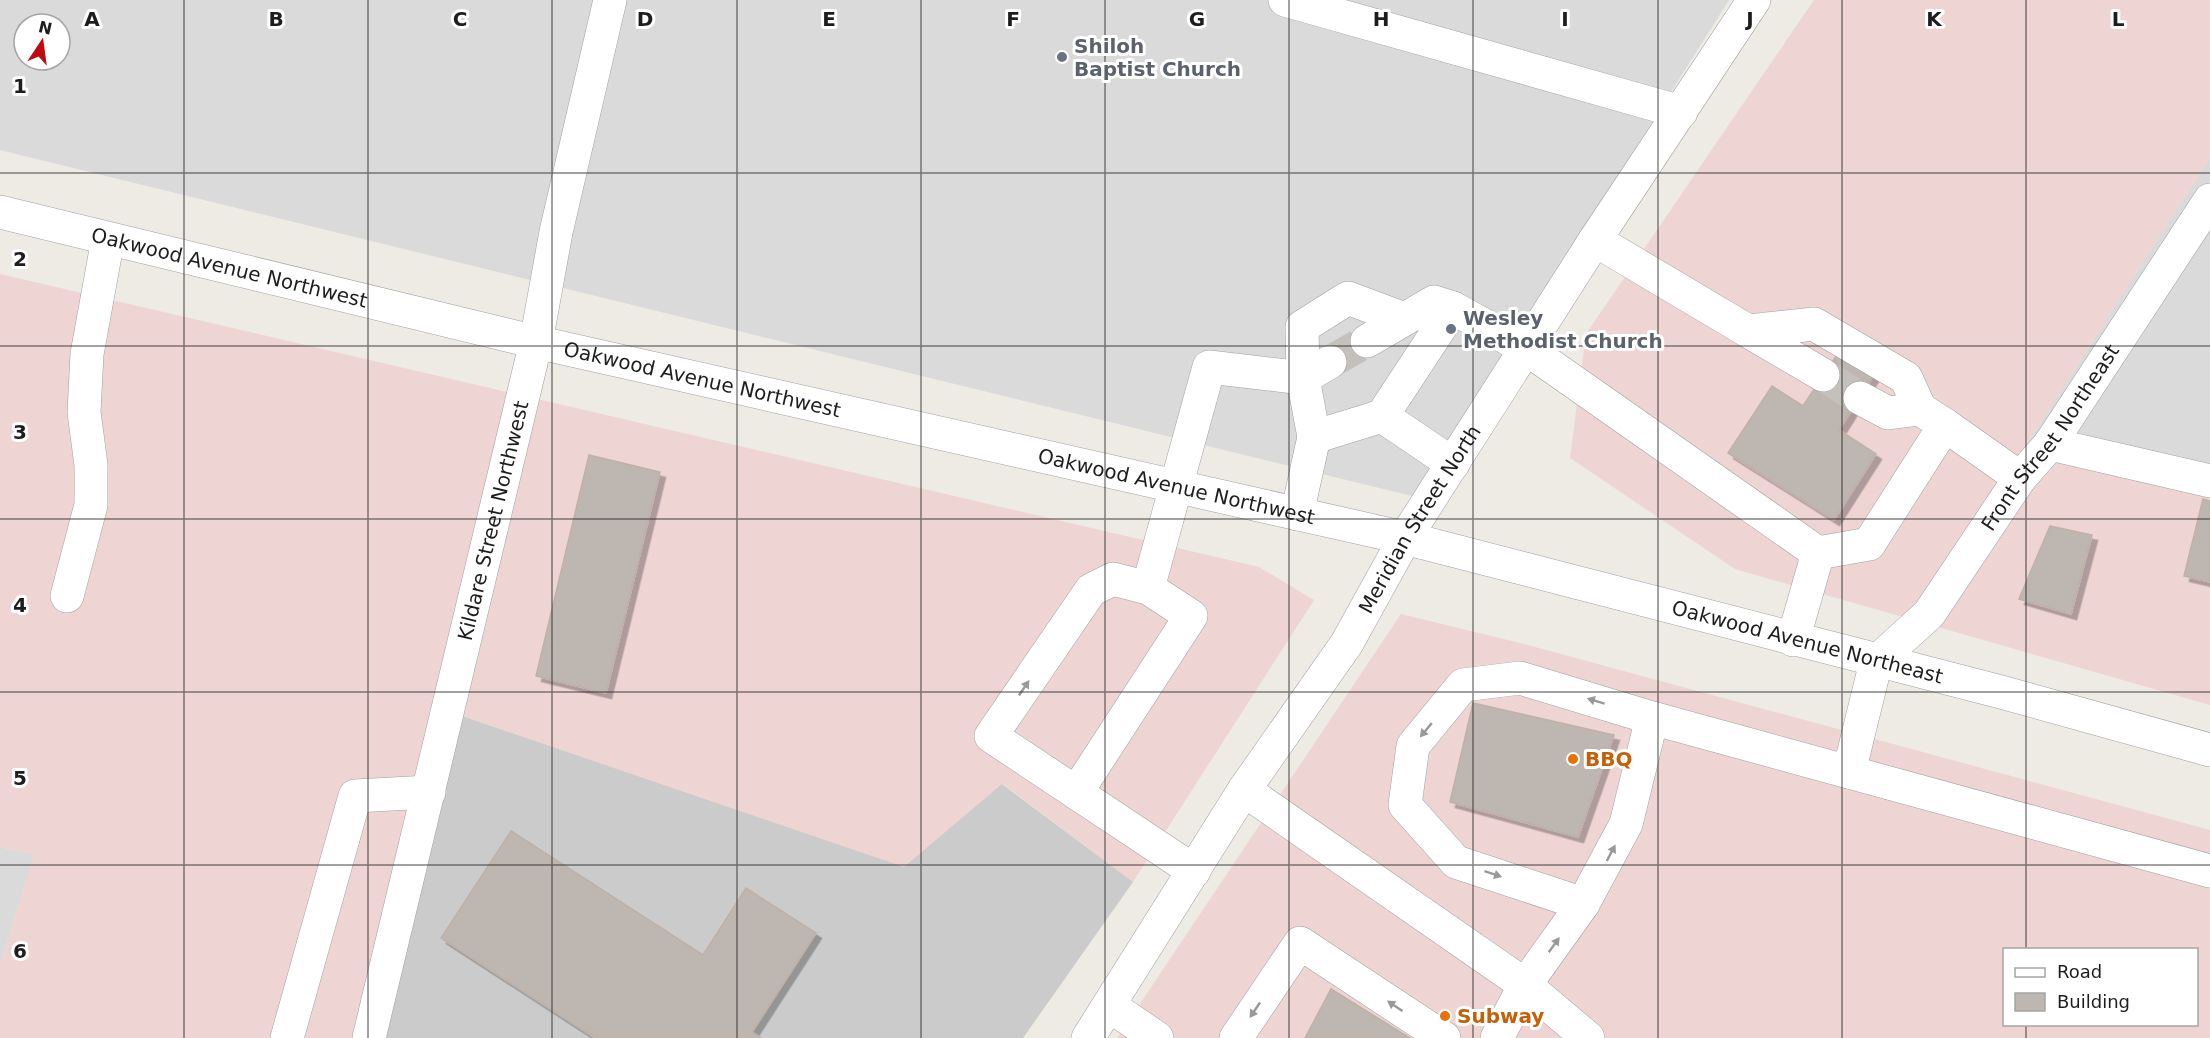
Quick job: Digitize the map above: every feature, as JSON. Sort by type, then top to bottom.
[{"type":"street","name":"Kildare Street Northwest","points":[[369,1038],[536,342],[556,232],[610,0]]},
{"type":"street","points":[[1285,0],[1681,112]]},
{"type":"street","name":"Meridian Street North","points":[[1088,1038],[1244,790],[1347,643],[1405,538],[1595,240],[1754,0]]},
{"type":"street","name":"Front Street Northeast","points":[[1876,662],[1929,614],[2020,478],[2050,444],[2210,200]]},
{"type":"street","name":"Oakwood Avenue Northwest","points":[[0,212],[536,342],[1405,538]]},
{"type":"street","points":[[67,596],[91,505],[91,465],[84,412],[87,354],[108,239]]},
{"type":"street","points":[[1595,240],[1823,375]]},
{"type":"street","points":[[1297,513],[1314,437],[1317,370],[1302,327],[1348,298],[1404,319]]},
{"type":"street","points":[[1367,340],[1434,302],[1453,308],[1527,349],[1818,553],[1869,544],[1932,417]]},
{"type":"street","points":[[1314,437],[1382,416],[1453,308]]},
{"type":"street","points":[[1748,331],[1814,324],[1906,378],[1932,417],[2020,478]]},
{"type":"street","points":[[1148,588],[1178,487],[1209,367],[1317,370]]},
{"type":"street","points":[[1860,398],[1888,413],[1932,417]]},
{"type":"street","points":[[1382,416],[1453,464]]},
{"type":"street","points":[[2050,444],[2210,481]]},
{"type":"street","name":"Oakwood Avenue Northeast","points":[[1405,538],[1876,662],[2001,692],[2210,750]]},
{"type":"street","points":[[1793,640],[1818,553]]},
{"type":"street","points":[[1076,793],[1191,616],[1148,588],[1113,579],[1090,590],[991,736],[1076,793],[1194,871]]},
{"type":"street","points":[[1849,772],[1876,662]]},
{"type":"street","points":[[1583,904],[1456,862],[1405,805],[1413,746],[1463,685],[1520,678],[1652,718],[2210,871]]},
{"type":"street","points":[[1497,1038],[1525,985],[1583,904],[1626,824],[1652,718]]},
{"type":"street","points":[[1244,790],[1525,985],[1588,1038]]},
{"type":"street","points":[[287,1038],[355,796],[429,792]]},
{"type":"street","points":[[1236,1038],[1300,943],[1444,1038]]},
{"type":"street","points":[[1110,1006],[1157,1038]]},
{"type":"shaded area","points":[[0,0],[1729,0],[1416,497],[0,150]]},
{"type":"shaded area","points":[[1814,0],[2210,0],[2210,157],[2028,442],[2210,489],[2210,705],[1735,569],[1570,458],[1586,334]]},
{"type":"shaded area","points":[[2210,157],[2210,489],[2028,442]]},
{"type":"shaded area","points":[[0,274],[1259,567],[1314,600],[1133,882],[1003,784],[904,868],[456,714],[364,1038],[0,1038],[0,966],[34,855],[0,847]]},
{"type":"shaded area","points":[[1401,614],[1524,644],[2210,830],[2210,1038],[1117,1038]]},
{"type":"shaded area","points":[[456,714],[904,867],[1002,784],[1133,882],[1023,1038],[364,1038]]},
{"type":"shaded area","points":[[0,847],[34,855],[0,966]]},
{"type":"building","points":[[1840,350],[1875,373],[1839,430],[1876,454],[1834,520],[1728,453],[1772,386],[1803,406]]},
{"type":"building","points":[[589,455],[660,472],[606,693],[536,676]]},
{"type":"building","points":[[2203,499],[2210,501],[2210,582],[2184,576]]},
{"type":"building","points":[[2050,526],[2092,535],[2071,614],[2019,599]]},
{"type":"building","points":[[1473,703],[1614,735],[1578,837],[1450,802]]},
{"type":"building","points":[[511,831],[703,955],[746,888],[816,933],[752,1032],[761,1038],[595,1038],[441,938]]},
{"type":"building","points":[[1331,989],[1410,1038],[1305,1038]]},
{"type":"tunnel","points":[[1330,362],[1367,341]]},
{"type":"tunnel","points":[[1823,375],[1860,398]]},
{"type":"place","name":"Shiloh Baptist Church","points":[[1062,57]]},
{"type":"place","name":"Wesley Methodist Church","points":[[1451,329]]},
{"type":"place","name":"BBQ","points":[[1573,759]]},
{"type":"place","name":"Subway","points":[[1445,1016]]}]
